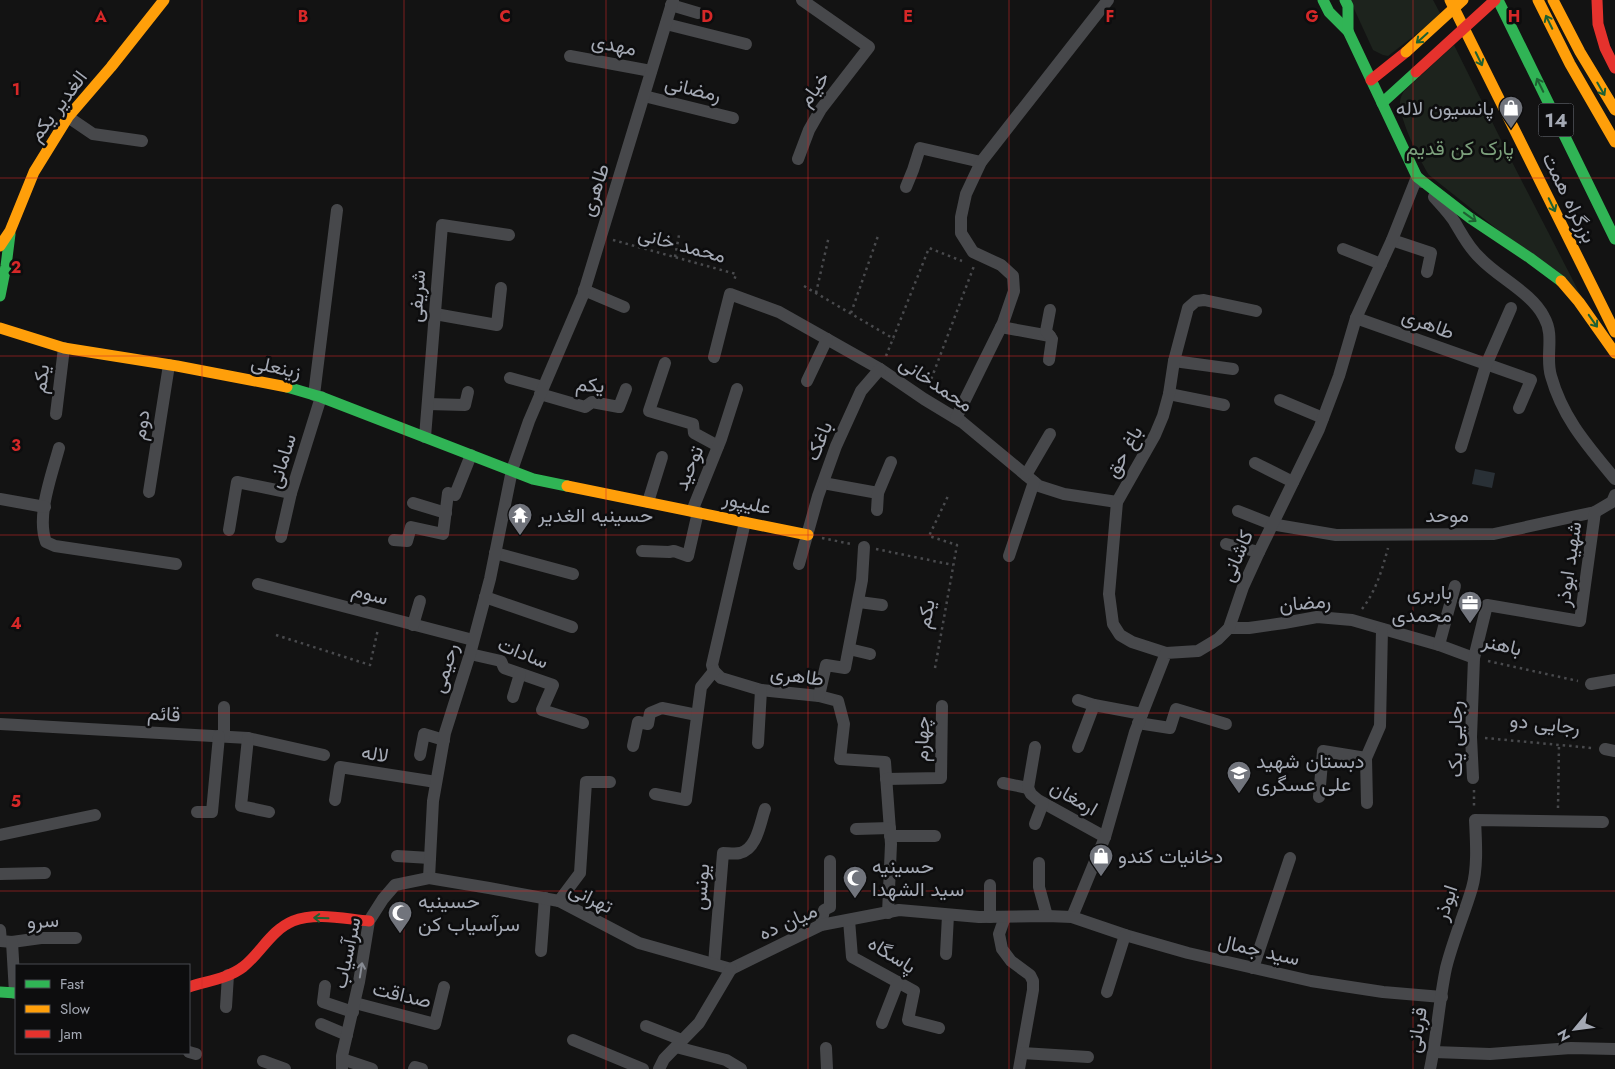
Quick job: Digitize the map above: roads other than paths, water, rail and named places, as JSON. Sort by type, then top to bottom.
[{"type":"main road","name":"الغدیر یکم","points":[[0,246],[10,231],[34,172],[68,117],[111,67],[161,0]]},
{"type":"main road","points":[[1324,0],[1329,12],[1348,31],[1417,177],[1470,218],[1561,281],[1579,302],[1615,353]]},
{"type":"main road","points":[[1345,0],[1348,6],[1348,31]]},
{"type":"main road","name":"بزرگراه همت","points":[[1450,0],[1615,332]]},
{"type":"main road","points":[[1371,80],[1406,52],[1464,0]]},
{"type":"main road","points":[[1382,103],[1497,0]]},
{"type":"main road","name":"بزرگراه همت","points":[[1497,0],[1615,239]]},
{"type":"main road","points":[[1538,0],[1570,64],[1615,142]]},
{"type":"main road","points":[[1553,0],[1580,52],[1615,110]]},
{"type":"main road","points":[[1597,0],[1598,24],[1605,48],[1615,68]]},
{"type":"main road","points":[[0,296],[10,231]]},
{"type":"main road","name":"زینعلی","points":[[0,328],[64,348],[169,365],[290,388],[318,396],[533,479]]},
{"type":"main road","name":"علیپور","points":[[533,479],[808,534]]},
{"type":"main road","points":[[190,987],[236,972],[254,958],[277,933],[292,921],[306,918],[369,921]]},
{"type":"main road","points":[[0,992],[15,993]]},
{"type":"street","name":"خیام","points":[[798,159],[809,130],[821,109],[869,47],[802,0]]},
{"type":"street","points":[[956,418],[1001,328],[1014,291],[1013,276],[1001,265],[973,252],[961,233],[961,217],[966,194],[981,162],[1108,0]]},
{"type":"street","points":[[672,3],[698,13]]},
{"type":"street","name":"طاهری","points":[[512,470],[584,290],[672,3]]},
{"type":"street","points":[[666,24],[746,44]]},
{"type":"street","name":"مهدی","points":[[570,56],[651,71]]},
{"type":"street","name":"رمضانی","points":[[644,96],[733,118]]},
{"type":"street","points":[[68,117],[93,134],[142,141]]},
{"type":"street","points":[[906,187],[920,148],[981,162]]},
{"type":"street","points":[[1417,177],[1453,220],[1461,235],[1476,254],[1534,303],[1544,315],[1549,326],[1550,375],[1565,411],[1577,433],[1615,479]]},
{"type":"street","name":"کاشانی","points":[[1230,628],[1243,588],[1271,524],[1323,418],[1339,376],[1356,318],[1392,240],[1417,177]]},
{"type":"street","name":"سامانی","points":[[281,537],[318,396],[337,210]]},
{"type":"street","name":"شریفی","points":[[425,437],[442,225],[509,235]]},
{"type":"street","points":[[1392,240],[1431,253],[1427,272]]},
{"type":"street","points":[[1343,249],[1381,264]]},
{"type":"street","points":[[435,314],[497,325],[501,288]]},
{"type":"street","points":[[584,290],[624,307]]},
{"type":"street","name":"محمدخانی","points":[[714,357],[730,294],[779,312],[880,369],[956,418],[1039,486],[1064,494],[1117,502]]},
{"type":"street","name":"باغ حق","points":[[1166,653],[1132,642],[1120,635],[1113,624],[1109,594],[1117,502],[1156,435],[1163,416],[1188,308],[1196,301],[1204,300],[1256,311]]},
{"type":"street","points":[[1461,447],[1486,365],[1511,308]]},
{"type":"street","points":[[1049,360],[1052,339],[1046,331],[1050,310]]},
{"type":"street","name":"طاهری","points":[[1356,318],[1531,380],[1518,408]]},
{"type":"street","points":[[1001,328],[1050,336]]},
{"type":"street","points":[[807,380],[827,340]]},
{"type":"street","name":"یکم","points":[[56,414],[64,348]]},
{"type":"street","points":[[1174,362],[1233,369]]},
{"type":"street","points":[[665,363],[649,411],[693,424],[694,433],[720,442]]},
{"type":"street","name":"دوم","points":[[149,492],[169,365]]},
{"type":"street","name":"باغک","points":[[799,564],[836,446],[861,391],[880,369]]},
{"type":"street","points":[[510,378],[542,391]]},
{"type":"street","name":"یکم","points":[[542,391],[585,408],[592,402],[619,407],[626,389]]},
{"type":"street","name":"توحید","points":[[642,551],[674,551],[688,556],[695,512],[720,442],[736,389]]},
{"type":"street","points":[[428,404],[465,405],[468,392]]},
{"type":"street","points":[[1169,394],[1224,405]]},
{"type":"street","points":[[1280,400],[1323,418]]},
{"type":"street","points":[[1009,556],[1030,478],[1050,434]]},
{"type":"street","points":[[59,448],[44,507],[42,532],[46,542],[55,546],[176,564]]},
{"type":"street","points":[[394,540],[407,541],[411,527],[443,534],[448,493],[455,495],[471,455]]},
{"type":"street","points":[[648,502],[662,457]]},
{"type":"street","points":[[877,510],[878,493],[891,462]]},
{"type":"street","points":[[1255,463],[1293,482]]},
{"type":"street","name":"رحیمی","points":[[429,878],[433,801],[444,740],[485,597],[512,470]]},
{"type":"street","points":[[229,530],[237,482],[291,493]]},
{"type":"street","points":[[823,483],[878,493]]},
{"type":"street","name":"موحد","points":[[1238,510],[1271,524],[1336,535],[1494,534],[1595,512],[1612,502],[1615,495]]},
{"type":"street","points":[[0,499],[44,507]]},
{"type":"street","points":[[413,504],[446,513]]},
{"type":"street","name":"شهید ابوذر","points":[[1474,658],[1487,605],[1580,621],[1595,512]]},
{"type":"street","points":[[655,794],[686,800],[701,686],[714,671],[712,665],[745,522]]},
{"type":"street","points":[[1226,544],[1259,552]]},
{"type":"street","points":[[819,696],[826,665],[845,668],[859,602],[864,547]]},
{"type":"street","points":[[495,553],[573,574]]},
{"type":"street","name":"سوم","points":[[258,584],[473,640]]},
{"type":"street","points":[[1439,645],[1455,586]]},
{"type":"street","points":[[485,597],[572,627]]},
{"type":"street","points":[[413,625],[420,601]]},
{"type":"street","points":[[859,602],[882,605]]},
{"type":"street","name":"رمضان","points":[[1230,628],[1258,627],[1317,617],[1352,620],[1382,629]]},
{"type":"street","points":[[1072,917],[1105,837],[1140,719],[1166,653],[1198,651],[1218,640],[1230,628]]},
{"type":"street","points":[[1367,803],[1366,758],[1380,726],[1382,629]]},
{"type":"street","name":"باهنر","points":[[1382,629],[1439,645],[1474,658]]},
{"type":"street","points":[[849,649],[870,654]]},
{"type":"street","name":"سادات","points":[[470,654],[501,661],[504,668],[552,685],[542,710],[583,724]]},
{"type":"street","name":"رجایی یک","points":[[1473,778],[1471,737],[1474,658]]},
{"type":"street","name":"طاهری","points":[[714,671],[721,678],[761,690],[819,696],[838,701],[844,724],[840,759],[884,762],[890,832],[888,913]]},
{"type":"street","points":[[513,697],[520,674]]},
{"type":"street","points":[[1591,684],[1615,680]]},
{"type":"street","points":[[758,743],[761,690]]},
{"type":"street","points":[[1078,700],[1170,728],[1176,709],[1226,724]]},
{"type":"street","points":[[1078,747],[1094,705]]},
{"type":"street","name":"چهارم","points":[[886,780],[940,778],[942,706]]},
{"type":"street","points":[[197,812],[212,812],[224,707]]},
{"type":"street","points":[[634,746],[638,722],[648,724],[650,713],[662,708],[697,715]]},
{"type":"street","name":"قائم","points":[[0,724],[248,738],[324,755]]},
{"type":"street","points":[[420,755],[424,734],[444,740]]},
{"type":"street","points":[[248,738],[242,806],[269,812]]},
{"type":"street","points":[[1003,783],[1028,788],[1035,747]]},
{"type":"street","points":[[1319,797],[1323,751],[1366,758]]},
{"type":"street","name":"لاله","points":[[335,800],[340,767],[436,782]]},
{"type":"street","points":[[559,901],[580,873],[586,782],[610,782]]},
{"type":"street","name":"ارمغان","points":[[1028,788],[1031,794],[1043,803],[1105,837]]},
{"type":"street","points":[[1035,824],[1043,803]]},
{"type":"street","name":"یونس","points":[[714,964],[723,853],[739,853],[749,848],[755,839],[765,809]]},
{"type":"street","points":[[0,835],[95,815]]},
{"type":"street","name":"ابوذر","points":[[1442,997],[1452,943],[1472,886],[1476,840],[1475,820],[1603,822]]},
{"type":"street","points":[[856,829],[935,836]]},
{"type":"street","points":[[397,856],[430,858]]},
{"type":"street","points":[[1253,968],[1290,858]]},
{"type":"street","points":[[821,925],[824,910],[830,907],[830,861]]},
{"type":"street","points":[[1039,863],[1039,887],[1047,916]]},
{"type":"street","points":[[0,874],[45,873]]},
{"type":"street","name":"تهرانی","points":[[429,878],[559,901],[639,943],[731,969]]},
{"type":"street","name":"سرآسیاب","points":[[342,1064],[369,921],[383,899],[395,885],[429,878]]},
{"type":"street","points":[[990,885],[990,917]]},
{"type":"street","points":[[541,951],[545,898]]},
{"type":"street","name":"میان ده","points":[[731,969],[821,925],[899,910],[990,917],[1072,917]]},
{"type":"street","points":[[946,954],[948,915]]},
{"type":"street","points":[[1005,917],[999,934],[1002,949],[1011,962],[1030,975],[1033,981],[1019,1069]]},
{"type":"street","name":"سید جمال","points":[[1072,917],[1188,953],[1311,981],[1383,992],[1442,997]]},
{"type":"street","name":"پاسگاه","points":[[849,920],[852,957],[914,991],[908,1020],[939,1028]]},
{"type":"street","points":[[0,930],[1,941],[12,942],[15,980]]},
{"type":"street","points":[[1106,992],[1125,935]]},
{"type":"street","name":"سرو","points":[[12,942],[41,938],[76,938]]},
{"type":"street","points":[[658,1069],[664,1059],[699,1023],[731,969]]},
{"type":"street","points":[[226,1006],[228,975]]},
{"type":"street","points":[[882,1022],[898,982]]},
{"type":"street","points":[[325,986],[323,1002],[354,1007]]},
{"type":"street","name":"صداقت","points":[[354,1007],[435,1024],[444,987]]},
{"type":"street","name":"قربانی","points":[[1430,1069],[1442,997]]},
{"type":"street","points":[[321,1024],[347,1035]]},
{"type":"street","points":[[646,1026],[679,1043],[726,1060],[741,1069]]},
{"type":"street","points":[[573,1040],[642,1069]]},
{"type":"street","points":[[826,1048],[827,1069]]},
{"type":"street","points":[[1434,1052],[1490,1054],[1571,1048],[1615,1049]]},
{"type":"street","points":[[1022,1053],[1088,1057]]},
{"type":"street","points":[[263,1061],[285,1069]]},
{"type":"street","points":[[342,1064],[372,1069]]},
{"type":"street","points":[[414,1069],[415,1067],[422,1069]]},
{"type":"place","name":"پانسیون لاله","points":[[1511,129]]},
{"type":"place","name":"حسینیه الغدیر","points":[[520,536]]},
{"type":"place","name":"باربری محمدی","points":[[1470,624]]},
{"type":"place","name":"دبستان شهید علی عسگری","points":[[1239,794]]},
{"type":"place","name":"دخانیات کندو","points":[[1101,877]]},
{"type":"place","name":"حسینیه سید الشهدا","points":[[855,899]]},
{"type":"place","name":"حسینیه سرآسیاب کن","points":[[400,934]]},
{"type":"park label","name":"پارک کن قدیم","points":[[1460,148]]}]
